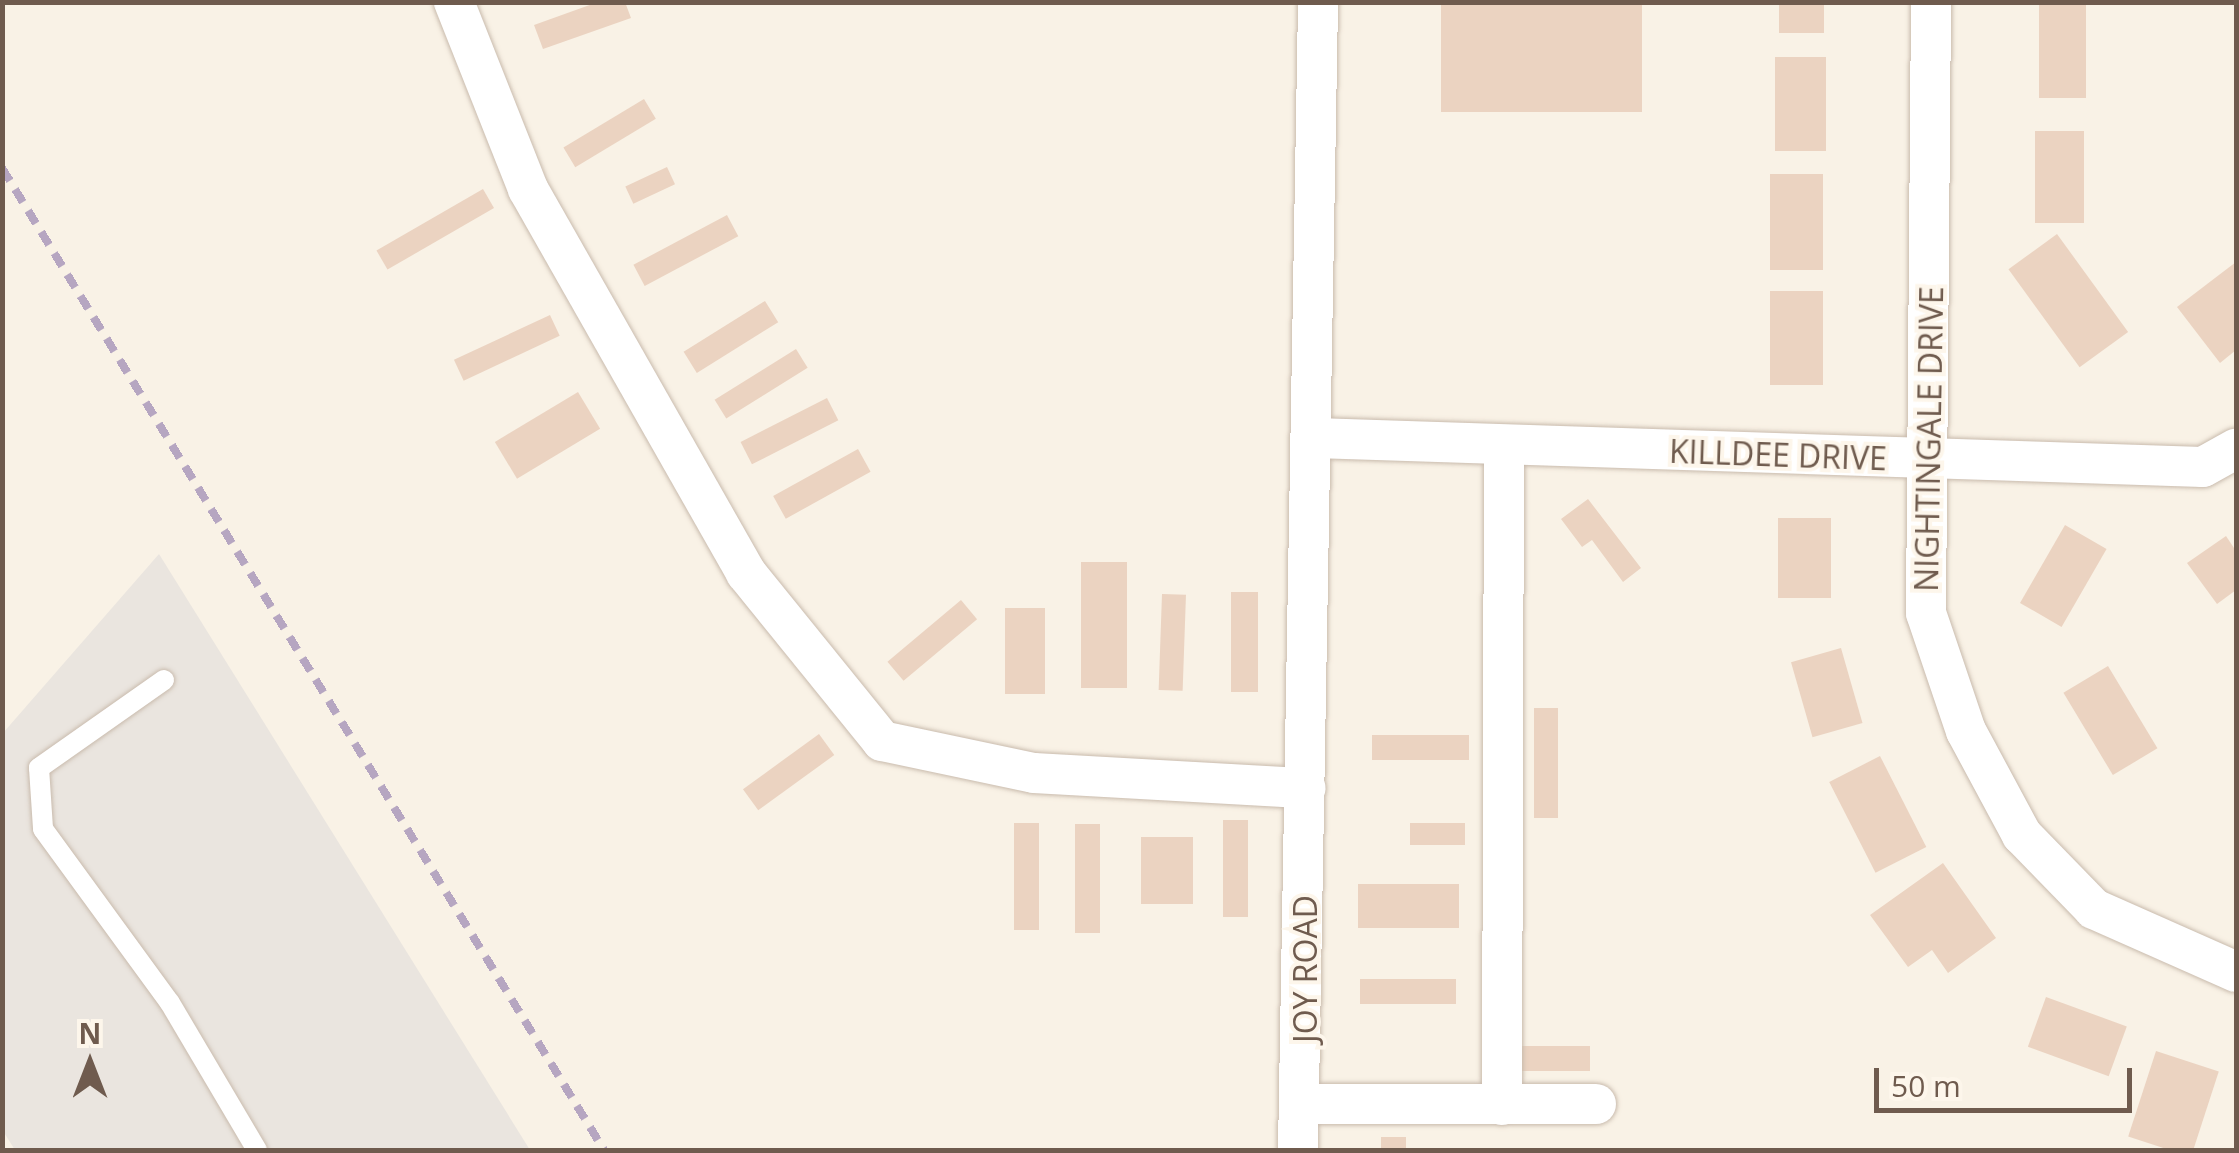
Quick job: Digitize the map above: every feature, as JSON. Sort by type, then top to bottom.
[{"type":"street","points":[[454,2],[528,190],[746,573],[882,740],[1034,773],[1306,788]]},
{"type":"street","name":"JOY ROAD","points":[[1298,1150],[1304,1104],[1318,2]]},
{"type":"street","name":"NIGHTINGALE DRIVE","points":[[1931,2],[1922,460],[1926,613],[1966,732],[2022,835],[2094,909],[2236,972]]},
{"type":"street","name":"KILLDEE DRIVE","points":[[1315,438],[2203,467],[2236,449]]},
{"type":"street","points":[[1502,1105],[1504,446]]},
{"type":"street","points":[[1304,1104],[1596,1104]]},
{"type":"lane","points":[[164,680],[39,768],[43,829],[170,1003],[257,1150]]},
{"type":"shaded area","points":[[159,554],[530,1150],[15,1150],[3,1131],[3,733]]},
{"type":"building","points":[[598,2],[625,2],[631,18],[543,49],[534,25]]},
{"type":"building","points":[[1441,2],[1642,2],[1642,112],[1441,112]]},
{"type":"building","points":[[1779,2],[1824,2],[1824,33],[1779,33]]},
{"type":"building","points":[[2039,5],[2086,5],[2086,98],[2039,98]]},
{"type":"building","points":[[1775,57],[1826,57],[1826,151],[1775,151]]},
{"type":"building","points":[[644,99],[656,119],[575,167],[563,147]]},
{"type":"building","points":[[2035,131],[2084,131],[2084,223],[2035,223]]},
{"type":"building","points":[[667,167],[675,184],[633,204],[625,186]]},
{"type":"building","points":[[1770,174],[1823,174],[1823,270],[1770,270]]},
{"type":"building","points":[[483,189],[494,208],[387,270],[376,250]]},
{"type":"building","points":[[727,215],[738,236],[645,286],[633,265]]},
{"type":"building","points":[[2057,234],[2128,332],[2080,367],[2008,269]]},
{"type":"building","points":[[2236,262],[2236,350],[2220,363],[2177,307]]},
{"type":"building","points":[[1770,291],[1823,291],[1823,385],[1770,385]]},
{"type":"building","points":[[765,301],[778,322],[697,373],[684,352]]},
{"type":"building","points":[[550,315],[560,336],[464,381],[454,360]]},
{"type":"building","points":[[796,349],[808,368],[726,419],[715,400]]},
{"type":"building","points":[[578,392],[600,429],[517,479],[495,442]]},
{"type":"building","points":[[827,398],[838,420],[752,464],[741,442]]},
{"type":"building","points":[[858,449],[871,472],[786,519],[773,496]]},
{"type":"building","points":[[1588,499],[1641,568],[1623,582],[1592,540],[1582,547],[1561,519]]},
{"type":"building","points":[[1778,518],[1831,518],[1831,598],[1778,598]]},
{"type":"building","points":[[2065,525],[2107,549],[2062,627],[2020,603]]},
{"type":"building","points":[[2226,536],[2236,551],[2236,590],[2217,604],[2187,563]]},
{"type":"building","points":[[1081,562],[1127,562],[1127,688],[1081,688]]},
{"type":"building","points":[[1231,592],[1258,592],[1258,692],[1231,692]]},
{"type":"building","points":[[1162,594],[1186,595],[1183,691],[1159,690]]},
{"type":"building","points":[[961,600],[977,619],[904,681],[887,662]]},
{"type":"building","points":[[1005,608],[1045,608],[1045,694],[1005,694]]},
{"type":"building","points":[[1841,648],[1862,723],[1813,737],[1791,662]]},
{"type":"building","points":[[2108,666],[2157,748],[2113,775],[2063,693]]},
{"type":"building","points":[[1534,708],[1558,708],[1558,818],[1534,818]]},
{"type":"building","points":[[819,734],[834,755],[758,810],[743,789]]},
{"type":"building","points":[[1372,735],[1469,735],[1469,760],[1372,760]]},
{"type":"building","points":[[1880,756],[1926,847],[1876,873],[1829,782]]},
{"type":"building","points":[[1223,820],[1248,820],[1248,917],[1223,917]]},
{"type":"building","points":[[1014,823],[1039,823],[1039,930],[1014,930]]},
{"type":"building","points":[[1410,823],[1465,823],[1465,845],[1410,845]]},
{"type":"building","points":[[1075,824],[1100,824],[1100,933],[1075,933]]},
{"type":"building","points":[[1141,837],[1193,837],[1193,904],[1141,904]]},
{"type":"building","points":[[1943,863],[1996,938],[1948,973],[1932,950],[1908,967],[1870,915]]},
{"type":"building","points":[[1358,884],[1459,884],[1459,928],[1358,928]]},
{"type":"building","points":[[1360,979],[1456,979],[1456,1004],[1360,1004]]},
{"type":"building","points":[[2046,997],[2127,1026],[2109,1076],[2028,1047]]},
{"type":"building","points":[[1518,1046],[1590,1046],[1590,1071],[1518,1071]]},
{"type":"building","points":[[2156,1051],[2219,1071],[2193,1150],[2169,1150],[2128,1137]]},
{"type":"building","points":[[1381,1137],[1406,1137],[1406,1150],[1381,1150]]},
{"type":"railway","points":[[2,168],[604,1150]]}]
